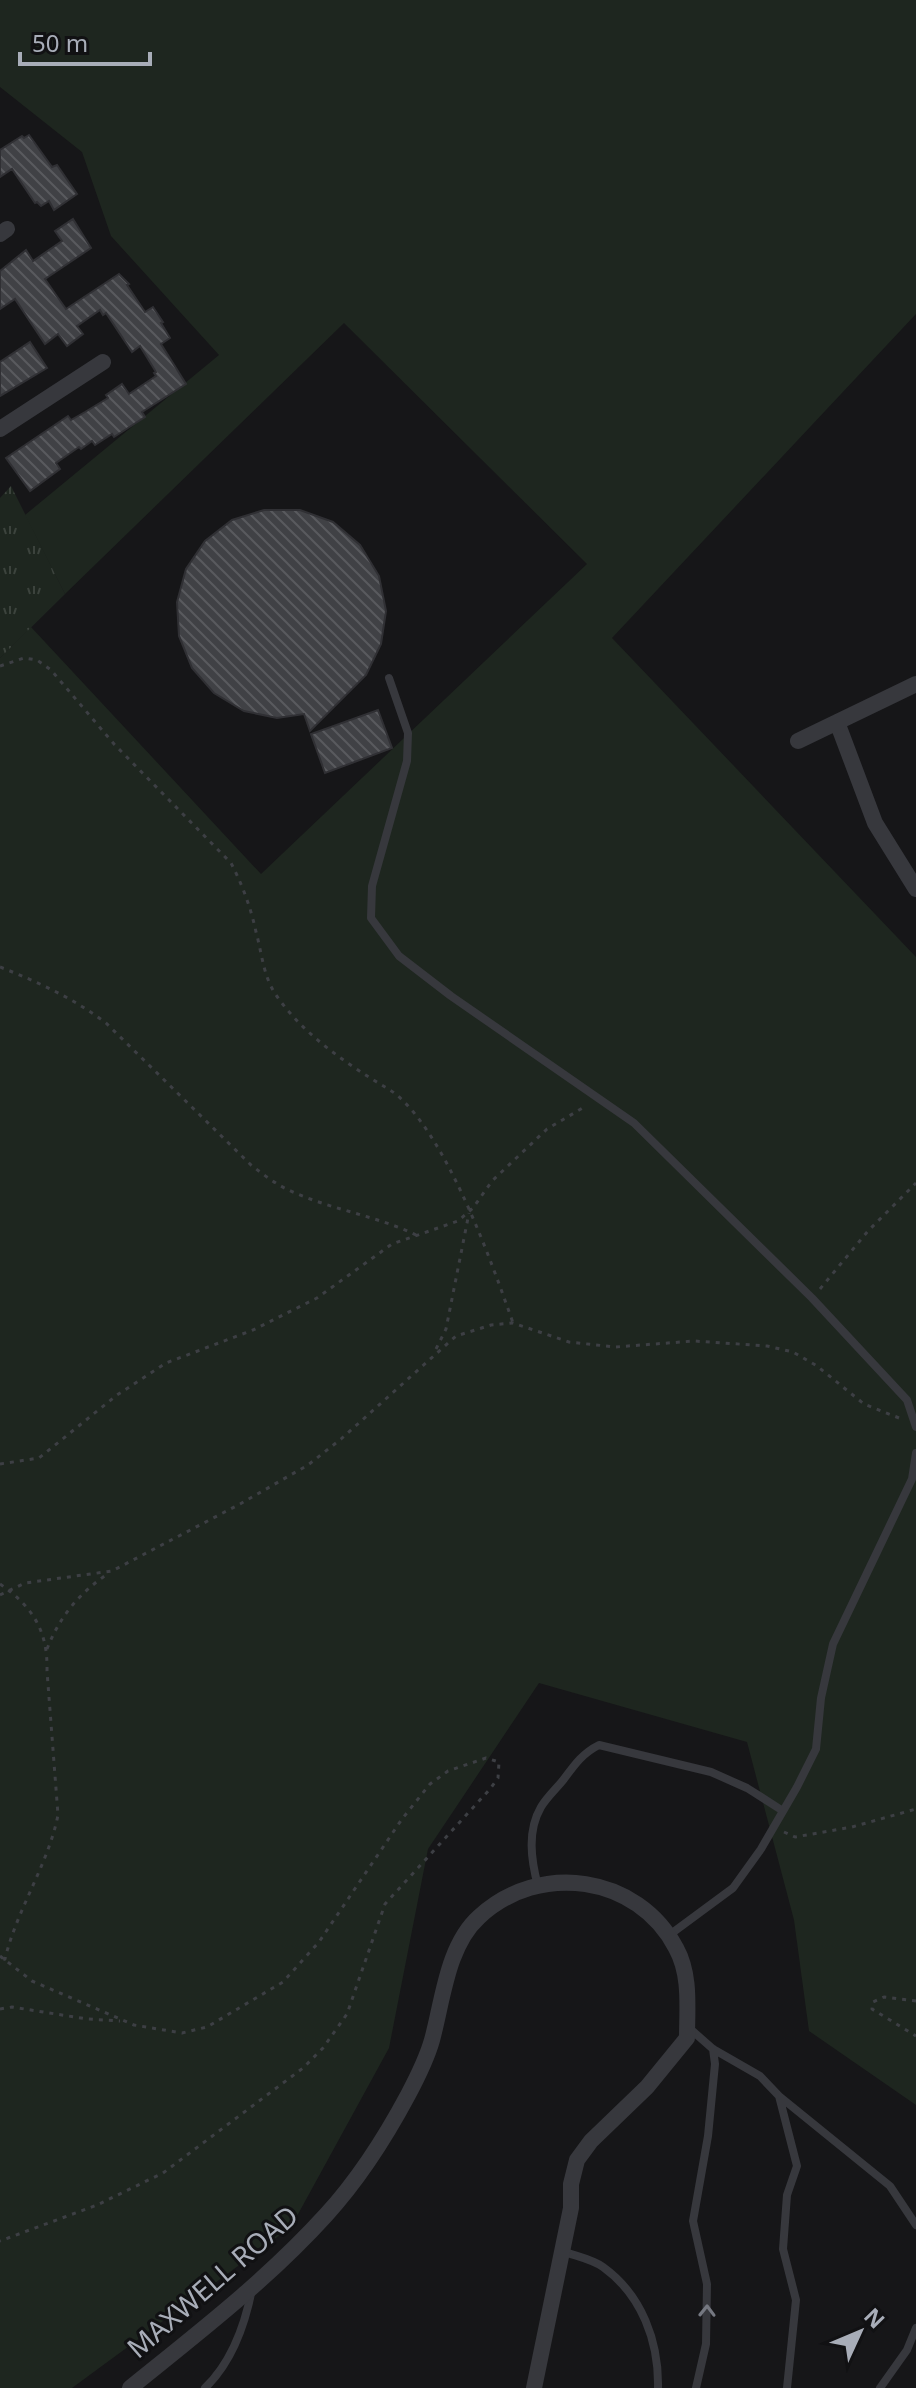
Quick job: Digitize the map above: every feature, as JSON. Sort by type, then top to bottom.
[{"type":"street","points":[[0,429],[103,362]]},
{"type":"street","points":[[798,741],[916,684]]},
{"type":"street","points":[[837,722],[875,823],[916,889]]},
{"type":"street","name":"MAXWELL ROAD","points":[[130,2388],[252,2289],[326,2215],[364,2168],[408,2094],[431,2044],[453,1960],[468,1927],[483,1913],[524,1889],[552,1883],[598,1885],[638,1904],[659,1922],[677,1949],[686,1974],[687,2038],[647,2087],[591,2141],[577,2160],[534,2388]]},
{"type":"lane","points":[[389,678],[408,733],[407,761],[372,886],[371,918],[399,956],[463,1005],[634,1123],[812,1298],[907,1400],[915,1423]]},
{"type":"lane","points":[[668,1936],[733,1888],[783,1811],[816,1749],[821,1698],[833,1644],[912,1479],[916,1453]]},
{"type":"lane","points":[[538,1886],[531,1842],[534,1822],[542,1805],[585,1752],[599,1745],[711,1772],[747,1788],[783,1811]]},
{"type":"lane","points":[[687,2026],[713,2049],[760,2076],[779,2096],[890,2186],[916,2225]]},
{"type":"lane","points":[[696,2388],[706,2344],[707,2284],[693,2221],[708,2136],[715,2064],[713,2049]]},
{"type":"lane","points":[[779,2096],[797,2166],[787,2195],[783,2249],[796,2300],[787,2388]]},
{"type":"lane","points":[[561,2251],[602,2266],[629,2293],[649,2325],[659,2361],[658,2388]]},
{"type":"lane","points":[[205,2388],[228,2360],[247,2316],[252,2289]]},
{"type":"lane","points":[[880,2388],[907,2350],[916,2328]]},
{"type":"path","points":[[0,666],[24,658],[37,660],[51,670],[114,744],[231,863],[243,891],[262,963],[273,991],[294,1019],[412,1110],[469,1212],[513,1323]]},
{"type":"path","points":[[0,967],[43,984],[106,1023],[251,1165],[272,1180],[308,1198],[394,1224],[417,1235]]},
{"type":"path","points":[[0,1464],[39,1458],[117,1395],[166,1363],[253,1330],[317,1298],[392,1244],[458,1221],[469,1212],[492,1181],[547,1129],[599,1098]]},
{"type":"path","points":[[812,1298],[868,1231],[916,1183]]},
{"type":"path","points":[[435,1353],[446,1329],[469,1212]]},
{"type":"path","points":[[47,1649],[56,1627],[73,1602],[92,1584],[308,1465],[435,1353],[456,1336],[472,1329],[513,1323],[569,1342],[615,1347],[694,1341],[767,1346],[793,1352],[817,1366],[864,1404],[915,1423]]},
{"type":"path","points":[[0,1595],[25,1583],[112,1571]]},
{"type":"path","points":[[0,1584],[24,1605],[43,1631],[47,1649],[58,1815],[54,1834],[11,1937],[5,1959]]},
{"type":"path","points":[[0,1956],[32,1981],[124,2021],[154,2030],[195,2032],[283,1982],[319,1942],[402,1819],[430,1784],[448,1771],[473,1762],[486,1758],[499,1762],[498,1778],[490,1789],[385,1904],[347,2014],[323,2048],[303,2068],[163,2173],[97,2205],[0,2241]]},
{"type":"path","points":[[773,1827],[795,1837],[852,1827],[916,1809]]},
{"type":"path","points":[[0,1961],[5,1959]]},
{"type":"path","points":[[916,2001],[884,1997],[873,2002],[872,2009],[916,2036]]},
{"type":"path","points":[[0,2009],[12,2007],[87,2019],[124,2021]]},
{"type":"green space","points":[[0,0],[916,0],[916,314],[612,638],[916,957],[916,2105],[809,2031],[794,1920],[747,1742],[539,1683],[428,1849],[389,2048],[291,2227],[72,2388],[0,2388],[0,658],[31,627],[261,874],[587,564],[344,323],[65,594],[25,515],[219,355],[111,236],[82,152],[0,87]]},
{"type":"green space","points":[[11,486],[65,594],[0,658],[0,498]]},
{"type":"building","points":[[29,135],[52,167],[57,165],[77,194],[54,210],[49,201],[41,206],[35,203],[12,169],[0,177],[0,150]]},
{"type":"building","points":[[73,219],[91,248],[45,279],[66,309],[119,274],[129,284],[145,312],[153,307],[163,322],[170,338],[161,344],[186,384],[142,412],[145,417],[114,437],[112,434],[95,445],[92,441],[81,449],[79,447],[56,463],[60,469],[30,491],[6,458],[68,416],[71,420],[108,398],[106,395],[122,384],[129,394],[156,376],[140,346],[132,352],[106,313],[103,315],[100,310],[77,326],[83,334],[67,346],[58,334],[45,344],[15,299],[0,309],[0,271],[26,250],[33,261],[62,241],[55,231]]},
{"type":"building","points":[[30,342],[47,368],[0,396],[0,362]]},
{"type":"building","points":[[264,510],[300,510],[333,522],[360,545],[379,576],[386,611],[381,644],[366,675],[310,731],[304,714],[277,718],[244,711],[214,693],[192,668],[179,636],[177,602],[186,569],[205,541],[232,520]]},
{"type":"building","points":[[378,710],[392,748],[325,773],[311,734]]}]
